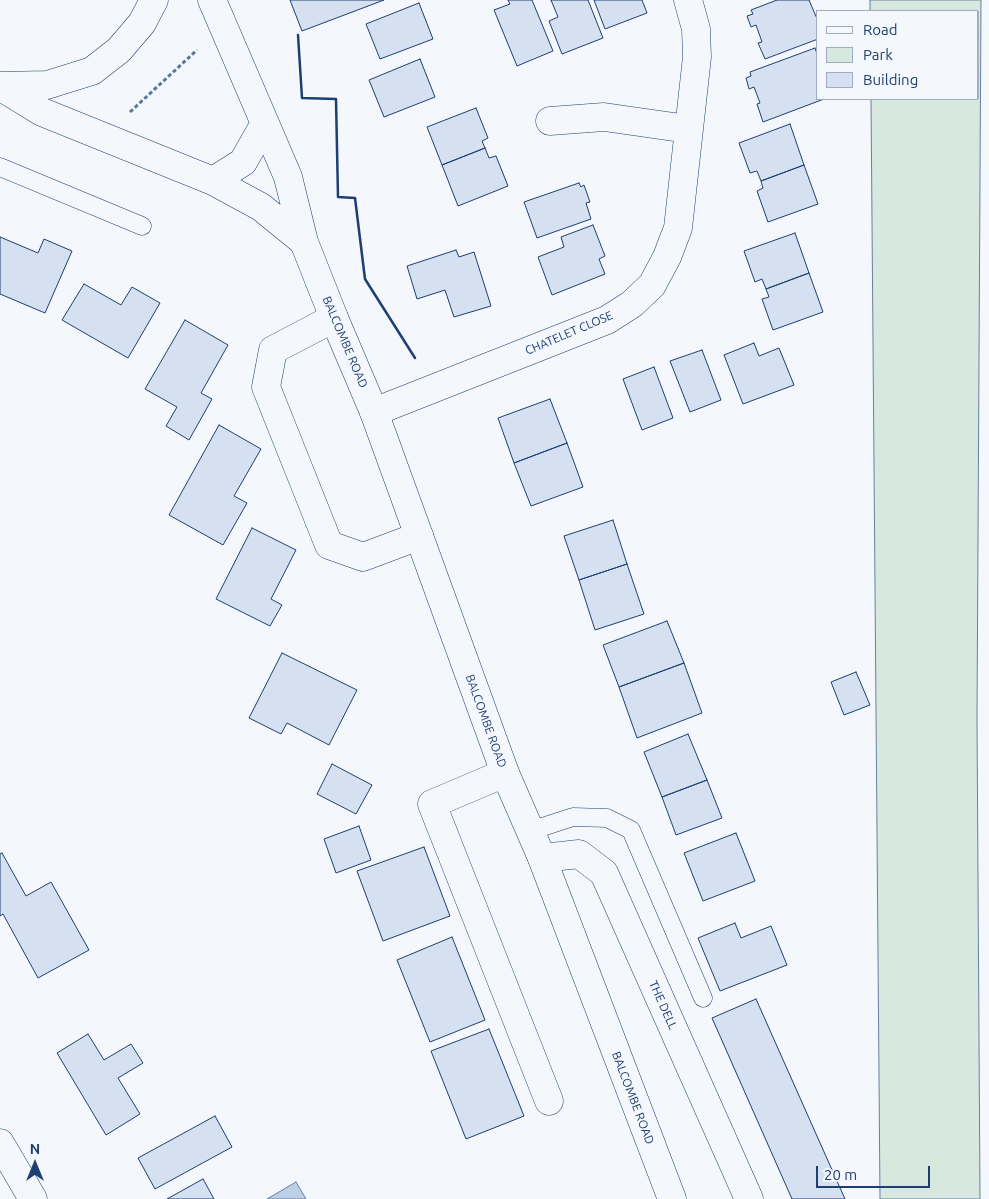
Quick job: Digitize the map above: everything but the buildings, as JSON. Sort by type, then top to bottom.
[{"type":"street","name":"BALCOMBE ROAD","points":[[0,86],[47,85],[92,71],[119,50],[142,22],[154,0]]},
{"type":"street","name":"BALCOMBE ROAD","points":[[212,0],[288,178],[304,242],[374,412],[505,773],[542,858],[672,1199]]},
{"type":"street","name":"CHATELET CLOSE","points":[[374,412],[607,320],[632,304],[652,285],[667,257],[678,228],[697,57],[696,29],[688,0]]},
{"type":"street","name":"BALCOMBE ROAD","points":[[0,86],[42,112],[213,181],[261,207],[304,242]]},
{"type":"street","points":[[550,121],[604,116],[688,129]]},
{"type":"street","points":[[213,181],[243,162],[264,125]]},
{"type":"street","points":[[334,318],[273,350],[266,387],[329,544],[363,557],[419,536]]},
{"type":"street","points":[[505,773],[432,804],[549,1101]]},
{"type":"street","name":"THE DELL","points":[[542,858],[579,854],[604,873],[750,1199]]},
{"type":"street","points":[[0,1143],[33,1199]]},
{"type":"lane","points":[[0,167],[142,226]]},
{"type":"lane","points":[[530,831],[574,817],[607,818],[631,830],[703,998]]},
{"type":"path","points":[[124,117],[203,45]]},
{"type":"green space","points":[[870,0],[981,0],[977,718],[980,1199],[880,1199],[871,100],[979,100],[979,10],[870,10]]},
{"type":"water","points":[[296,1182],[306,1199],[267,1199]]},
{"type":"wall","points":[[298,35],[302,98],[336,99],[338,197],[355,198],[365,279],[415,358]]}]
